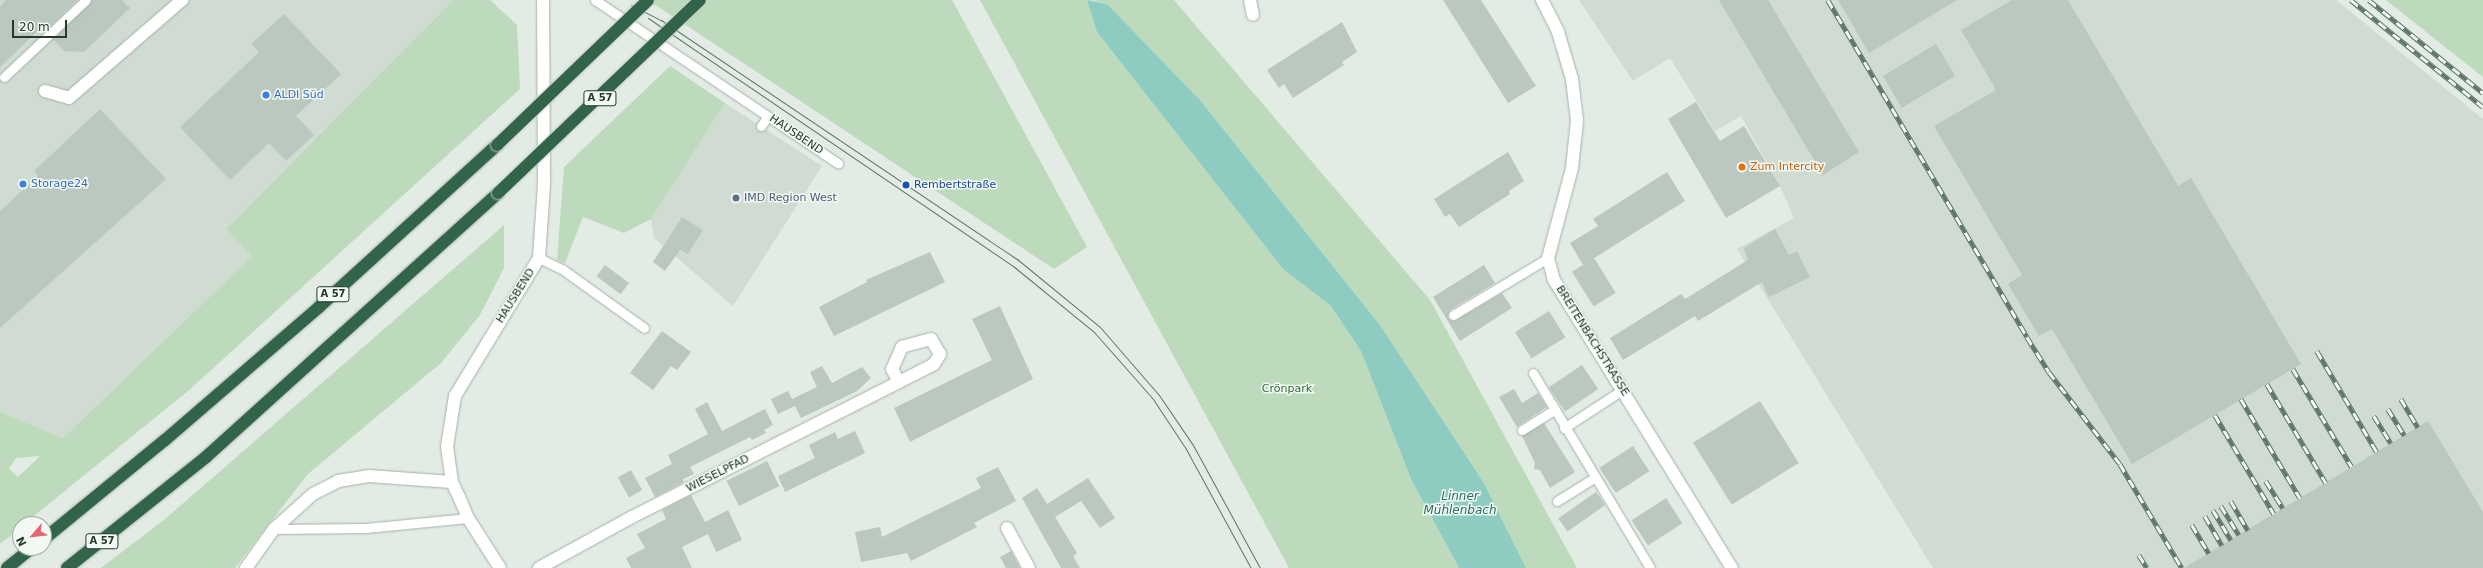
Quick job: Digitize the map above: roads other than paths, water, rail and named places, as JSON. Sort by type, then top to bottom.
[{"type":"highway","name":"A 57","points":[[52,533],[165,440],[318,307],[497,145],[648,0]]},
{"type":"highway","name":"A 57","points":[[67,568],[206,457],[498,193],[700,0]]},
{"type":"highway","points":[[7,568],[22,556]]},
{"type":"street","name":"HAUSBEND","points":[[500,568],[468,518],[452,482],[447,447],[455,396],[539,258],[544,184],[543,0]]},
{"type":"street","points":[[1250,0],[1253,15]]},
{"type":"street","points":[[1542,0],[1558,32],[1572,79],[1577,121],[1572,168],[1548,258]]},
{"type":"street","points":[[45,91],[69,98],[179,1]]},
{"type":"street","name":"BREITENBACHSTRASSE","points":[[1548,258],[1554,280],[1732,568]]},
{"type":"street","name":"WIESELPFAD","points":[[539,568],[632,517],[899,382]]},
{"type":"street","points":[[246,568],[274,529],[313,494],[338,481],[368,476],[452,482]]},
{"type":"street","points":[[1007,528],[1029,568]]},
{"type":"lane","points":[[4,77],[86,0]]},
{"type":"lane","name":"HAUSBEND","points":[[595,0],[838,163]]},
{"type":"lane","points":[[761,126],[768,116]]},
{"type":"lane","points":[[539,258],[562,269],[644,328]]},
{"type":"lane","points":[[1453,315],[1548,258]]},
{"type":"lane","points":[[1533,373],[1564,428],[1650,568]]},
{"type":"lane","points":[[1564,428],[1622,390]]},
{"type":"lane","points":[[1522,430],[1554,410]]},
{"type":"lane","points":[[1557,501],[1594,478]]},
{"type":"lane","points":[[274,529],[366,528],[468,518]]},
{"type":"water","name":"Linner Mühlenbach","points":[[1087,0],[1107,4],[1200,100],[1380,325],[1484,483],[1526,568],[1459,568],[1411,479],[1361,351],[1331,306],[1283,269],[1097,32]]},
{"type":"tram line","points":[[631,5],[661,20],[1017,259],[1100,327],[1159,395],[1193,445],[1260,568]]},
{"type":"tram line","points":[[648,18],[1013,266],[1094,332],[1153,399],[1186,449],[1251,568]]},
{"type":"railway","points":[[1828,0],[2027,337],[2049,372],[2120,464],[2182,568]]},
{"type":"railway","points":[[2351,0],[2483,107]]},
{"type":"railway","points":[[2369,0],[2483,93]]},
{"type":"railway","points":[[2317,351],[2377,452]]},
{"type":"railway","points":[[2293,369],[2352,467]]},
{"type":"railway","points":[[2267,384],[2326,483]]},
{"type":"railway","points":[[2241,399],[2300,498]]},
{"type":"railway","points":[[2401,399],[2418,427]]},
{"type":"railway","points":[[2388,409],[2404,435]]},
{"type":"railway","points":[[2215,415],[2274,514]]},
{"type":"railway","points":[[2374,416],[2391,443]]},
{"type":"railway","points":[[2266,481],[2283,508]]},
{"type":"railway","points":[[2231,501],[2248,530]]},
{"type":"railway","points":[[2221,506],[2239,535]]},
{"type":"railway","points":[[2213,510],[2231,540]]},
{"type":"railway","points":[[2205,516],[2222,545]]},
{"type":"railway","points":[[2192,525],[2209,553]]},
{"type":"railway","points":[[2139,555],[2147,568]]},
{"type":"place","name":"ALDI Süd","points":[[266,95]]},
{"type":"place","name":"Zum Intercity","points":[[1742,167]]},
{"type":"place","name":"Storage24","points":[[23,184]]},
{"type":"place","name":"Rembertstraße","points":[[906,185]]},
{"type":"place","name":"IMD Region West","points":[[736,198]]},
{"type":"park label","name":"Crönpark","points":[[1287,389]]}]
